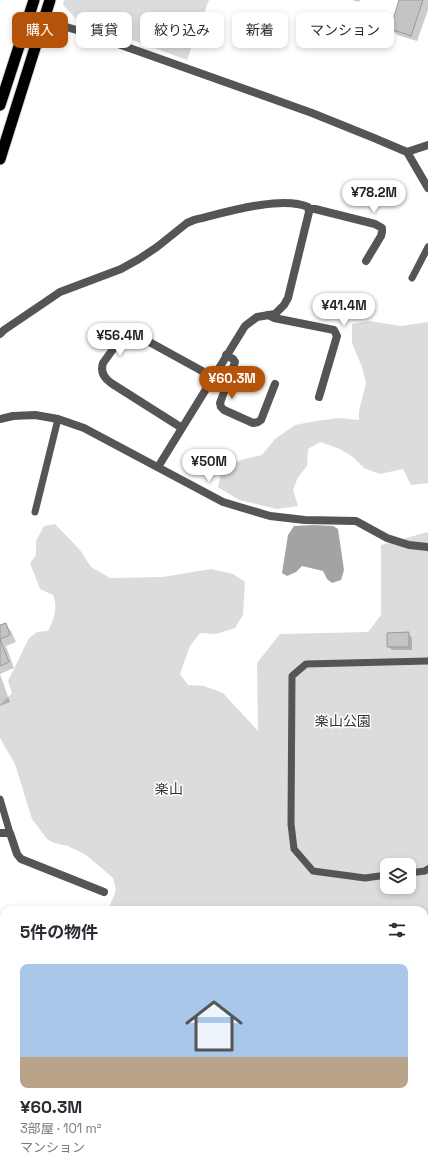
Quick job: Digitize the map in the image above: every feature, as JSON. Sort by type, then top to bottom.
[{"type":"highway","points":[[30,12],[34,0]]},
{"type":"highway","points":[[46,12],[50,0]]},
{"type":"highway","points":[[0,105],[2,92],[18,48]]},
{"type":"highway","points":[[0,159],[35,48]]},
{"type":"street","points":[[68,27],[312,112],[407,152],[428,188]]},
{"type":"street","points":[[407,152],[426,146]]},
{"type":"street","points":[[0,334],[60,292],[121,269],[139,259],[157,247],[186,223],[274,203],[299,204],[309,209],[315,209],[374,224],[382,228],[381,236],[366,261]]},
{"type":"street","points":[[158,467],[226,354],[245,326],[258,317],[275,314],[284,305],[288,298],[309,209]]},
{"type":"street","points":[[268,315],[274,318],[334,330],[336,333],[319,397]]},
{"type":"street","points":[[182,428],[111,383],[104,377],[101,368],[103,363],[124,334],[129,332],[213,377]]},
{"type":"street","points":[[226,354],[235,362],[220,403],[224,410],[253,423],[258,422],[261,420],[275,384]]},
{"type":"street","points":[[0,419],[13,416],[35,415],[58,419],[84,428],[223,502],[270,516],[304,520],[356,521],[387,538],[409,545],[428,547]]},
{"type":"street","points":[[0,833],[10,833],[17,854],[20,858],[104,892]]},
{"type":"lane","points":[[412,278],[428,247]]},
{"type":"lane","points":[[35,512],[58,419]]},
{"type":"lane","points":[[380,876],[365,878],[314,871],[294,849],[291,824],[292,676],[306,664],[428,661]]},
{"type":"lane","points":[[0,799],[10,833]]},
{"type":"lane","points":[[416,872],[428,869]]},
{"type":"green space","points":[[64,0],[209,0],[205,12],[140,12],[140,43],[132,40],[132,12],[76,12],[76,19],[63,5]]},
{"type":"green space","points":[[154,48],[191,48],[187,60]]},
{"type":"green space","points":[[369,321],[401,326],[428,322],[428,483],[411,485],[403,469],[380,474],[364,468],[353,457],[340,449],[320,442],[308,449],[307,466],[298,477],[293,490],[298,506],[277,509],[239,500],[218,487],[222,468],[244,459],[262,455],[275,439],[295,425],[339,418],[359,420],[359,411],[366,383],[362,367],[352,343],[352,324]]},
{"type":"green space","name":"楽山","points":[[55,524],[80,550],[91,567],[110,578],[163,577],[211,569],[233,574],[245,582],[243,615],[235,628],[216,634],[200,633],[190,646],[180,674],[188,685],[204,686],[223,693],[258,731],[257,663],[280,634],[368,632],[381,615],[381,545],[428,532],[428,906],[110,906],[116,890],[113,878],[86,855],[68,846],[54,843],[47,839],[32,819],[15,764],[0,738],[0,705],[12,693],[8,681],[29,638],[37,632],[48,631],[55,613],[53,595],[40,589],[30,563],[36,555],[36,541],[44,526]]},
{"type":"shaded area","points":[[294,526],[333,526],[338,529],[344,570],[341,580],[332,583],[327,579],[323,571],[302,566],[296,572],[287,576],[282,573],[288,535]]},
{"type":"building","points":[[399,0],[423,0],[411,36],[394,30],[394,16]]},
{"type":"building","points":[[6,623],[10,635],[0,639],[0,625]]},
{"type":"building","points":[[409,632],[409,647],[387,647],[387,633]]},
{"type":"building","points":[[0,639],[9,662],[0,666]]},
{"type":"park label","name":"楽山公園","points":[[343,721]]}]
